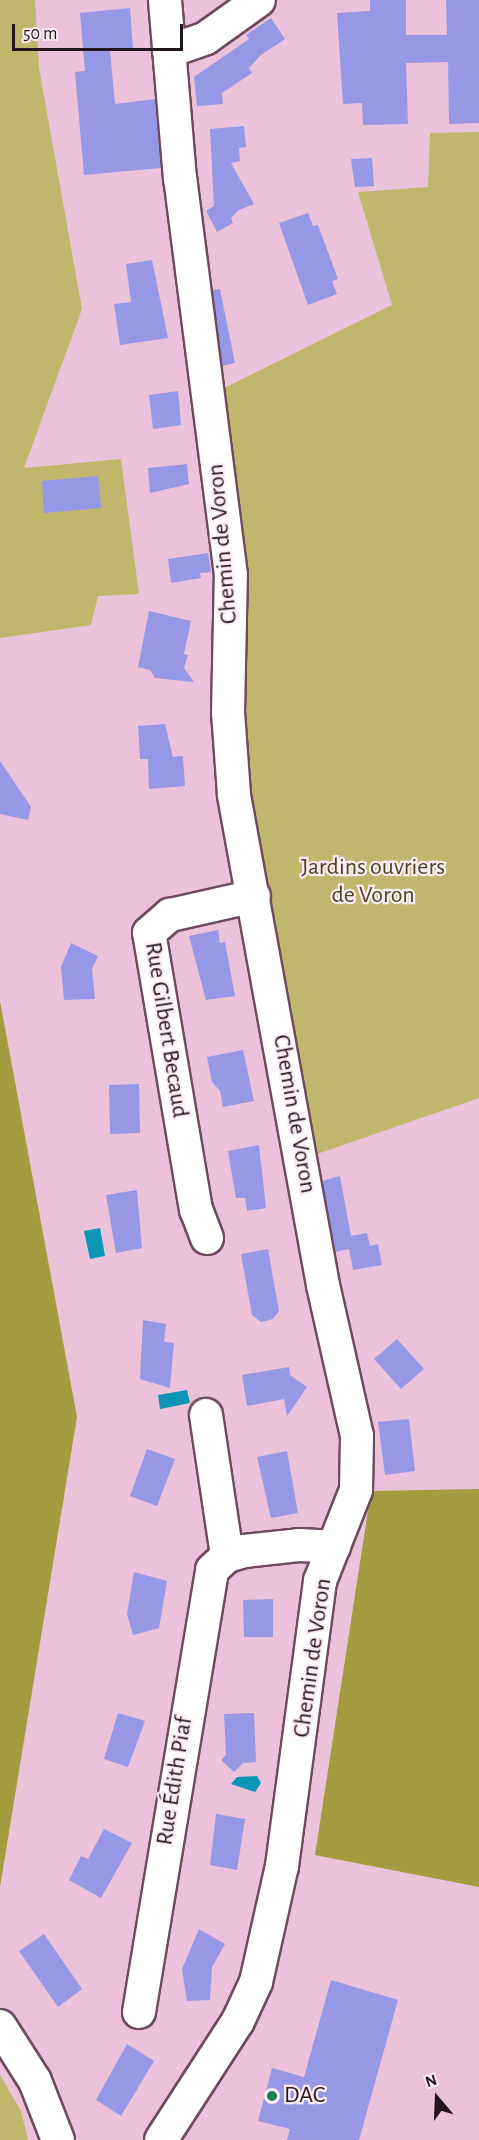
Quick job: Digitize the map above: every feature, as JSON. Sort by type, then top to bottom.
[{"type":"street","name":"Chemin de Voron","points":[[161,2140],[238,2021],[256,1982],[282,1866],[320,1581],[356,1490],[357,1436],[323,1285],[234,794],[228,713],[231,575],[183,198],[165,0]]},
{"type":"street","points":[[169,51],[206,38],[258,0]]},
{"type":"street","name":"Rue Gilbert Becaud","points":[[207,1238],[196,1210],[149,933],[170,915],[254,896]]},
{"type":"street","points":[[206,1415],[227,1556],[277,1546],[334,1547]]},
{"type":"street","name":"Rue Édith Piaf","points":[[138,2012],[206,1589],[212,1570],[227,1556]]},
{"type":"street","points":[[0,2026],[34,2081],[58,2140]]},
{"type":"green space","points":[[0,0],[35,0],[39,68],[82,309],[24,468],[121,459],[139,594],[98,596],[91,625],[0,638]]},
{"type":"green space","name":"Jardins ouvriers de Voron","points":[[479,132],[479,1098],[317,1154],[243,783],[214,393],[392,305],[358,192],[428,187],[430,133]]},
{"type":"green space","points":[[0,2075],[21,2111],[28,2140],[0,2140]]},
{"type":"shaded area","points":[[0,1001],[77,1417],[0,1887]]},
{"type":"shaded area","points":[[479,1489],[479,1887],[315,1855],[371,1491]]},
{"type":"water","points":[[100,1228],[105,1256],[90,1259],[84,1231]]},
{"type":"water","points":[[187,1390],[190,1403],[160,1409],[158,1395]]},
{"type":"water","points":[[257,1776],[261,1783],[255,1792],[231,1784],[237,1777]]},
{"type":"building","points":[[370,0],[406,0],[406,35],[447,35],[446,0],[479,0],[479,123],[449,124],[448,62],[406,63],[408,124],[363,125],[362,103],[343,104],[337,13],[370,11]]},
{"type":"building","points":[[130,8],[133,49],[110,51],[115,104],[155,99],[161,168],[84,175],[75,72],[85,71],[80,13]]},
{"type":"building","points":[[271,18],[285,39],[261,55],[249,68],[252,73],[222,93],[223,104],[197,106],[194,77],[249,39],[246,35]]},
{"type":"building","points":[[244,126],[246,147],[239,148],[240,161],[231,163],[254,204],[239,210],[231,218],[233,223],[217,232],[206,211],[214,206],[210,129]]},
{"type":"building","points":[[372,158],[374,186],[355,187],[351,159]]},
{"type":"building","points":[[308,213],[313,226],[318,225],[338,279],[332,281],[337,294],[308,305],[279,223]]},
{"type":"building","points":[[152,260],[168,338],[120,345],[114,304],[131,302],[126,264]]},
{"type":"building","points":[[220,289],[235,363],[222,366],[212,290]]},
{"type":"building","points":[[178,391],[181,425],[153,429],[149,395]]},
{"type":"building","points":[[187,464],[189,484],[150,493],[148,468]]},
{"type":"building","points":[[98,476],[101,508],[44,513],[42,481]]},
{"type":"building","points":[[208,553],[211,572],[200,573],[201,578],[171,583],[168,559]]},
{"type":"building","points":[[149,611],[191,621],[184,654],[188,655],[184,668],[194,682],[155,678],[150,670],[138,667]]},
{"type":"building","points":[[165,724],[173,757],[183,756],[185,786],[149,789],[148,759],[140,759],[138,726]]},
{"type":"building","points":[[0,761],[31,807],[28,820],[0,814]]},
{"type":"building","points":[[218,930],[220,943],[225,942],[235,996],[206,1000],[189,936]]},
{"type":"building","points":[[71,943],[98,956],[92,969],[95,999],[64,1000],[61,967]]},
{"type":"building","points":[[243,1050],[254,1101],[223,1107],[220,1091],[212,1082],[207,1057]]},
{"type":"building","points":[[139,1084],[140,1133],[110,1134],[109,1085]]},
{"type":"building","points":[[259,1145],[266,1208],[247,1211],[245,1198],[236,1198],[228,1151]]},
{"type":"building","points":[[340,1176],[351,1236],[367,1233],[370,1246],[378,1244],[382,1265],[353,1270],[349,1249],[335,1252],[322,1181]]},
{"type":"building","points":[[137,1190],[142,1248],[116,1253],[106,1195]]},
{"type":"building","points":[[268,1249],[279,1311],[273,1319],[261,1322],[252,1315],[241,1254]]},
{"type":"building","points":[[143,1320],[166,1324],[164,1342],[174,1343],[170,1388],[140,1379]]},
{"type":"building","points":[[397,1339],[424,1369],[401,1389],[374,1359]]},
{"type":"building","points":[[289,1367],[290,1375],[307,1387],[287,1416],[284,1399],[247,1406],[242,1375]]},
{"type":"building","points":[[409,1419],[415,1471],[385,1475],[378,1422]]},
{"type":"building","points":[[147,1449],[175,1459],[157,1506],[130,1496]]},
{"type":"building","points":[[287,1451],[298,1513],[271,1518],[257,1457]]},
{"type":"building","points":[[134,1572],[167,1581],[159,1628],[133,1635],[127,1614]]},
{"type":"building","points":[[273,1599],[273,1637],[244,1637],[243,1600]]},
{"type":"building","points":[[118,1713],[145,1721],[128,1767],[104,1759]]},
{"type":"building","points":[[254,1713],[256,1762],[243,1763],[234,1772],[221,1760],[226,1755],[224,1714]]},
{"type":"building","points":[[216,1814],[245,1819],[237,1870],[210,1865]]},
{"type":"building","points":[[104,1829],[132,1843],[101,1898],[69,1880],[81,1856],[88,1859]]},
{"type":"building","points":[[199,1929],[225,1944],[212,1967],[210,2000],[187,2001],[182,1969]]},
{"type":"building","points":[[44,1934],[82,1989],[58,2007],[19,1951]]},
{"type":"building","points":[[331,1980],[398,2000],[359,2140],[287,2140],[290,2129],[258,2121],[272,2068],[304,2077]]},
{"type":"building","points":[[127,2044],[154,2061],[121,2116],[96,2100]]},
{"type":"place","name":"DAC","points":[[272,2096]]}]
